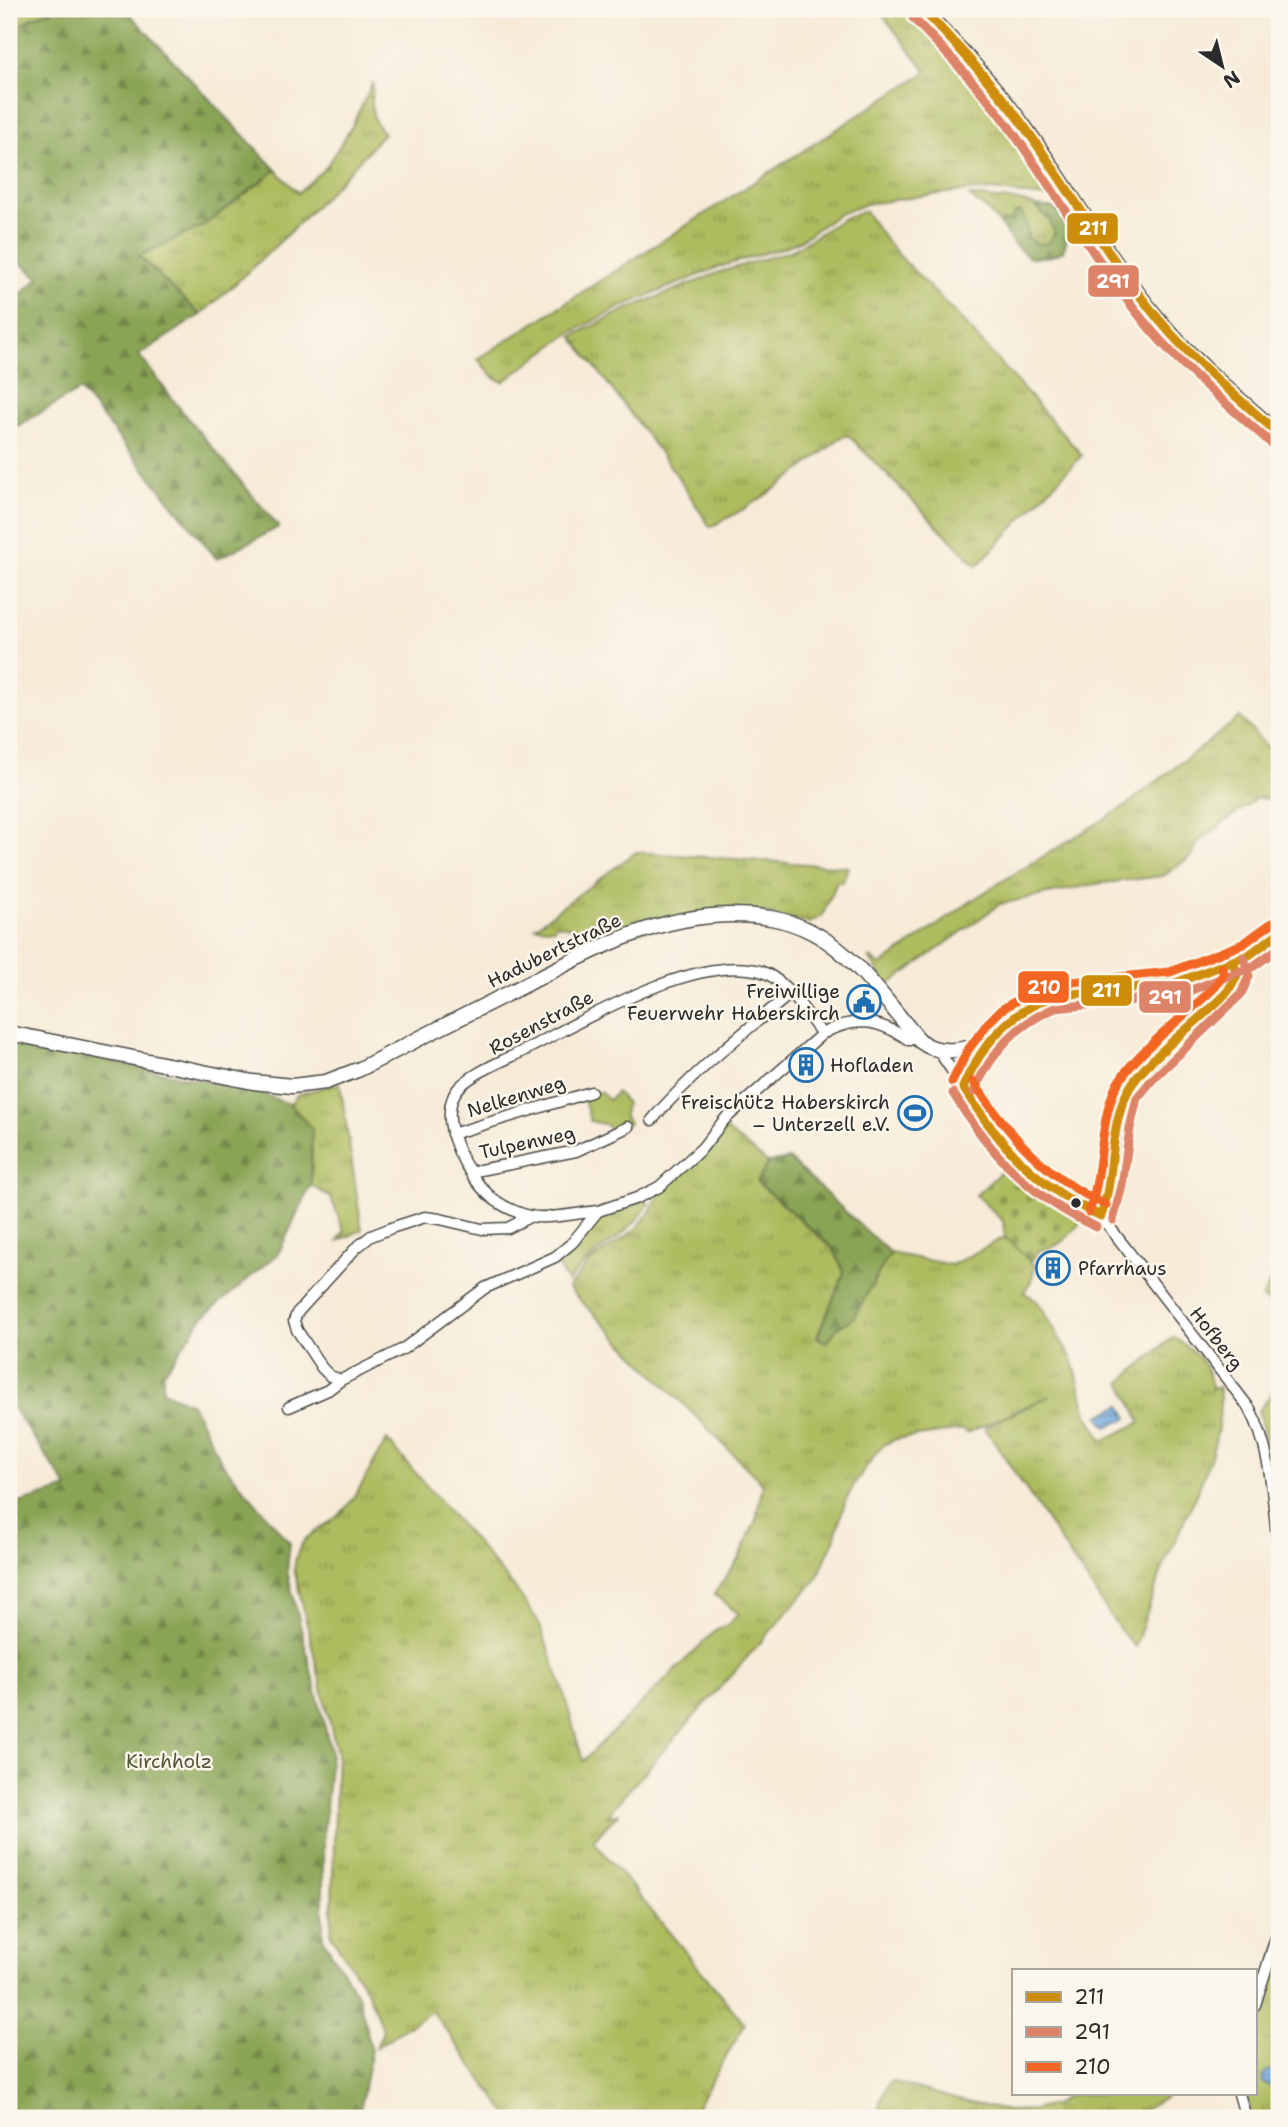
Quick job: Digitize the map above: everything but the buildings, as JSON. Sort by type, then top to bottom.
[{"type":"street","points":[[922,9],[961,49],[1025,128],[1138,294],[1161,322],[1224,386],[1279,434]]},
{"type":"street","name":"Hadubertstraße","points":[[9,1032],[253,1082],[307,1085],[326,1082],[360,1069],[613,940],[676,920],[712,915],[757,915],[782,919],[803,927],[837,948],[854,964],[915,1036],[924,1045],[938,1050]]},
{"type":"street","points":[[1233,962],[1236,978],[1221,998],[1131,1083],[1120,1112],[1112,1180],[1101,1216],[1077,1206],[1045,1186],[1012,1155],[979,1115],[938,1050],[967,1048],[988,1039],[1034,1002],[1052,996],[1173,984],[1249,955],[1278,936]]},
{"type":"street","name":"Rosenstraße","points":[[531,1216],[505,1207],[490,1196],[470,1172],[452,1134],[449,1119],[452,1100],[461,1086],[614,1003],[695,974],[746,969],[765,973],[779,980],[822,1034]]},
{"type":"street","points":[[652,1120],[677,1091],[705,1065],[790,994]]},
{"type":"street","name":"Rosenstraße","points":[[341,1380],[330,1376],[322,1368],[294,1321],[297,1313],[343,1260],[364,1241],[425,1217],[482,1229],[508,1228],[531,1216],[597,1211],[643,1195],[665,1183],[702,1148],[724,1119],[822,1034],[839,1024],[872,1022],[909,1040],[915,1036]]},
{"type":"street","name":"Nelkenweg","points":[[452,1134],[591,1092]]},
{"type":"street","name":"Tulpenweg","points":[[470,1172],[576,1151],[628,1127]]},
{"type":"street","points":[[289,1407],[328,1390],[341,1380],[403,1349],[485,1287],[555,1257],[572,1243],[597,1211]]},
{"type":"street","name":"Hofberg","points":[[1101,1216],[1250,1409],[1266,1459],[1279,1555]]},
{"type":"street","points":[[1256,2002],[1279,1928]]},
{"type":"street","points":[[1240,2096],[1245,2118]]},
{"type":"green space","points":[[9,9],[55,9],[32,18],[9,32]]},
{"type":"green space","points":[[55,9],[125,9],[276,170],[203,226],[139,256],[200,315],[139,355],[185,415],[279,527],[217,559],[80,390],[9,431],[9,304],[39,278],[9,254],[9,32],[32,18]]},
{"type":"green space","points":[[878,9],[917,9],[956,51],[1020,130],[1061,192],[1058,195],[1040,196],[996,190],[972,191],[866,204],[839,214],[799,241],[785,247],[719,267],[625,305],[570,333],[503,382],[492,376],[478,359],[923,74],[926,71]]},
{"type":"green space","points":[[373,82],[373,115],[384,133],[295,227],[200,315],[139,256],[203,226],[276,170],[298,193],[326,167],[352,126]]},
{"type":"green space","points":[[968,196],[1019,201],[1036,206],[1050,221],[1055,234],[1046,244],[1036,243],[1028,238],[1026,222],[1015,215],[1012,220],[999,223],[984,207]]},
{"type":"green space","points":[[1036,206],[1054,208],[1068,227],[1063,251],[1052,256],[1030,258],[1014,245],[999,223],[1012,220],[1015,213],[1021,212],[1026,222],[1028,239],[1046,244],[1055,234],[1050,221]]},
{"type":"green space","points":[[1070,206],[1083,225],[1069,236],[1069,224],[1054,208]]},
{"type":"green space","points":[[865,211],[894,250],[967,326],[1082,455],[977,566],[848,435],[840,438],[762,498],[710,527],[676,474],[572,336],[625,310],[720,272],[793,250],[844,218]]},
{"type":"green space","points":[[1240,717],[1279,761],[1279,799],[1257,798],[1198,842],[1193,855],[1163,876],[1095,884],[1000,904],[887,986],[869,957],[881,965],[980,895],[1124,807]]},
{"type":"green space","points":[[636,852],[848,867],[843,882],[837,882],[822,916],[810,923],[756,912],[612,936],[556,924],[554,928],[535,927]]},
{"type":"green space","name":"Kirchholz","points":[[9,1041],[250,1090],[290,1104],[312,1129],[311,1185],[278,1254],[203,1317],[163,1374],[163,1391],[192,1404],[222,1463],[290,1543],[287,1571],[331,1752],[323,1840],[323,1939],[359,1998],[371,2048],[359,2118],[9,2118],[9,1506],[68,1488],[9,1402]]},
{"type":"green space","points":[[340,1083],[362,1230],[338,1241],[344,1231],[331,1198],[311,1185],[312,1129],[290,1104],[298,1094]]},
{"type":"green space","points":[[600,1092],[609,1100],[617,1092],[626,1103],[624,1115],[629,1123],[611,1134],[607,1125],[590,1121],[583,1096]]},
{"type":"green space","points":[[725,1129],[768,1163],[757,1182],[834,1250],[845,1273],[817,1337],[827,1343],[837,1328],[853,1318],[890,1253],[952,1265],[1005,1237],[1035,1266],[1031,1281],[1024,1292],[1038,1302],[1073,1361],[1087,1414],[1103,1441],[1141,1422],[1121,1382],[1173,1337],[1200,1358],[1208,1371],[1212,1389],[1219,1387],[1217,1433],[1203,1478],[1164,1565],[1135,1647],[1120,1630],[985,1428],[1049,1396],[967,1433],[963,1430],[947,1432],[896,1439],[885,1444],[855,1483],[845,1502],[834,1540],[816,1580],[617,1803],[608,1816],[618,1814],[593,1840],[745,2024],[690,2118],[510,2118],[432,2011],[376,2047],[383,2031],[368,1993],[331,1935],[337,1753],[294,1569],[306,1539],[344,1510],[362,1485],[387,1440],[515,1588],[538,1621],[561,1683],[583,1761],[717,1629],[726,1626],[739,1614],[714,1594],[739,1558],[756,1520],[763,1484],[568,1288],[588,1263],[635,1230],[649,1213],[662,1189]]},
{"type":"green space","points":[[789,1159],[890,1253],[853,1318],[837,1328],[827,1343],[817,1337],[844,1273],[834,1249],[757,1182],[768,1163]]},
{"type":"green space","points":[[1013,1163],[1034,1186],[1042,1190],[1039,1196],[1062,1205],[1080,1223],[1063,1241],[1040,1250],[1031,1261],[1005,1237],[1003,1221],[976,1195]]},
{"type":"green space","points":[[645,1200],[649,1204],[640,1217],[587,1261],[568,1282],[556,1264],[577,1247],[600,1218]]},
{"type":"green space","points":[[1279,1263],[1279,1306],[1262,1299]]},
{"type":"green space","points":[[1279,1385],[1279,1486],[1276,1495],[1271,1460],[1258,1411]]},
{"type":"green space","points":[[1279,1942],[1279,2070],[1276,2071],[1270,2086],[1279,2089],[1279,2117],[1252,2118],[1246,2096],[1256,2096],[1256,2021]]},
{"type":"green space","points":[[891,2081],[1007,2111],[1034,2110],[1056,2104],[1067,2096],[1168,2096],[1130,2118],[881,2118],[880,2103]]},
{"type":"water","points":[[1121,1405],[1128,1418],[1107,1427],[1099,1416]]},
{"type":"water","points":[[1279,2070],[1279,2089],[1263,2083],[1262,2077],[1267,2071]]},
{"type":"transit line","name":"211","points":[[922,9],[1014,113],[1124,275],[1160,321],[1202,366],[1279,434]]},
{"type":"transit line","name":"291","points":[[913,18],[993,106],[1034,162],[1098,260],[1151,330],[1194,375],[1271,443]]},
{"type":"transit line","name":"210","points":[[952,1082],[968,1050],[988,1023],[1001,1010],[1030,992],[1051,984],[1170,972],[1243,944],[1272,923]]},
{"type":"transit line","name":"211","points":[[963,1087],[970,1071],[998,1032],[1036,1003],[1052,996],[1173,984],[1249,955],[1279,933]]},
{"type":"transit line","name":"291","points":[[974,1092],[988,1064],[1006,1041],[1028,1023],[1055,1008],[1176,996],[1254,966],[1279,948]]},
{"type":"transit line","name":"291","points":[[1113,1220],[1122,1186],[1137,1098],[1152,1080],[1241,994],[1249,976],[1244,957]]},
{"type":"transit line","name":"211","points":[[1101,1216],[1117,1124],[1126,1095],[1144,1069],[1228,991],[1237,975],[1233,962]]},
{"type":"transit line","name":"210","points":[[1089,1212],[1114,1091],[1144,1051],[1215,987],[1224,973],[1222,967]]},
{"type":"transit line","name":"210","points":[[973,1081],[1000,1119],[1030,1153],[1065,1182],[1106,1205]]},
{"type":"transit line","name":"211","points":[[963,1087],[991,1128],[1022,1163],[1058,1192],[1101,1216]]},
{"type":"transit line","name":"291","points":[[953,1093],[982,1135],[1014,1172],[1051,1202],[1096,1227]]},
{"type":"place","name":"Freiwillige Feuerwehr Haberskirch","points":[[864,1002]]},
{"type":"place","name":"Hofladen","points":[[806,1065]]},
{"type":"place","name":"Freischütz Haberskirch – Unterzell e.V.","points":[[915,1113]]},
{"type":"place","name":"Pfarrhaus","points":[[1053,1268]]}]
